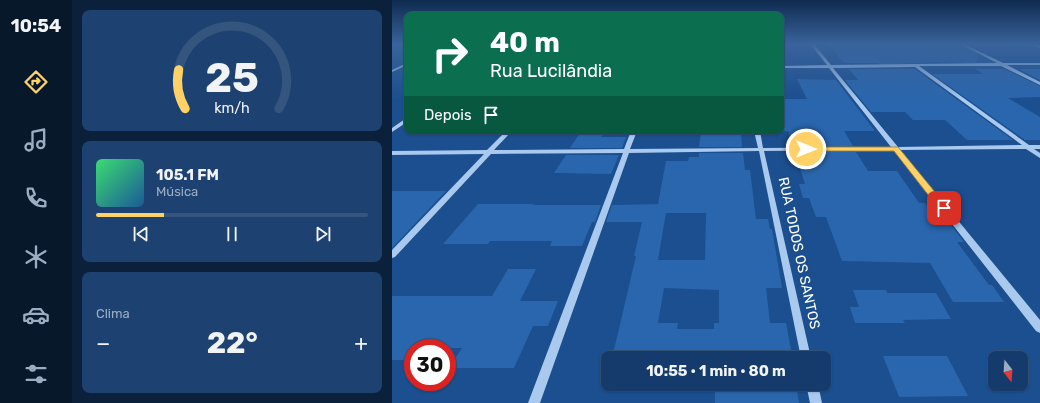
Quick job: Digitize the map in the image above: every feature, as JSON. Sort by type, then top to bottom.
[{"type":"street","points":[[827,63],[1040,328]]},
{"type":"street","points":[[997,63],[1040,84]]},
{"type":"street","points":[[784,66],[1040,64]]},
{"type":"street","points":[[392,67],[404,66]]},
{"type":"street","points":[[916,66],[1040,156]]},
{"type":"street","points":[[392,71],[401,67]]},
{"type":"street","points":[[392,130],[404,122]]},
{"type":"street","points":[[392,254],[506,134]]},
{"type":"street","points":[[534,403],[633,134]]},
{"type":"street","name":"RUA TODOS OS SANTOS","points":[[758,134],[804,351]]},
{"type":"street","points":[[392,153],[490,151],[1040,148]]},
{"type":"street","points":[[813,391],[816,403]]},
{"type":"shaded area","points":[[877,63],[919,63],[880,65]]},
{"type":"building","points":[[849,69],[915,69],[1013,140],[967,140],[945,120],[913,120],[905,112],[871,112],[845,80],[858,80]]},
{"type":"building","points":[[976,69],[1004,69],[1040,86],[1040,97],[1008,98],[1040,117],[1040,140],[1025,140],[932,74],[983,74]]},
{"type":"building","points":[[1019,69],[1040,69],[1040,80]]},
{"type":"building","points":[[797,79],[836,80],[875,131],[844,131],[853,146],[793,146],[788,131],[784,131],[784,99],[807,99]]},
{"type":"building","points":[[579,134],[603,134],[601,137],[626,137],[622,148],[570,148]]},
{"type":"building","points":[[701,134],[741,134],[742,147],[699,147]]},
{"type":"building","points":[[795,152],[856,152],[868,171],[897,171],[919,203],[925,203],[937,220],[947,220],[964,242],[957,242],[989,285],[992,285],[1004,302],[953,302],[930,263],[842,261],[826,217],[816,217],[809,198],[803,198],[799,184],[805,184]]},
{"type":"building","points":[[699,153],[743,153],[745,170],[750,170],[756,219],[768,219],[770,229],[772,229],[782,288],[766,288],[770,323],[786,323],[791,351],[614,351],[636,256],[634,256],[642,222],[606,222],[612,205],[658,204],[666,161],[688,161],[689,157],[699,157]],"holes":[[[666,213],[706,213],[705,260],[658,260]],[[664,288],[719,290],[719,323],[714,323],[714,329],[677,329],[678,323],[658,323]]]},
{"type":"building","points":[[566,155],[619,155],[611,174],[554,173]]},
{"type":"building","points":[[392,191],[446,191],[392,248]]},
{"type":"building","points":[[478,204],[601,205],[595,222],[592,222],[582,246],[550,246],[552,241],[490,241],[488,244],[443,244]]},
{"type":"building","points":[[508,269],[536,269],[520,301],[558,301],[548,326],[533,326],[514,368],[456,368],[456,357],[462,348],[456,348],[456,339],[404,339],[404,360],[392,360],[392,296],[492,296]]},
{"type":"building","points":[[853,290],[886,290],[887,293],[936,293],[951,319],[903,320],[905,323],[855,323],[850,307],[859,307]]},
{"type":"building","points":[[883,356],[947,356],[968,396],[899,397]]},
{"type":"building","points":[[715,391],[797,391],[799,403],[715,403]]},
{"type":"route","points":[[806,149],[896,149],[944,208]]}]
